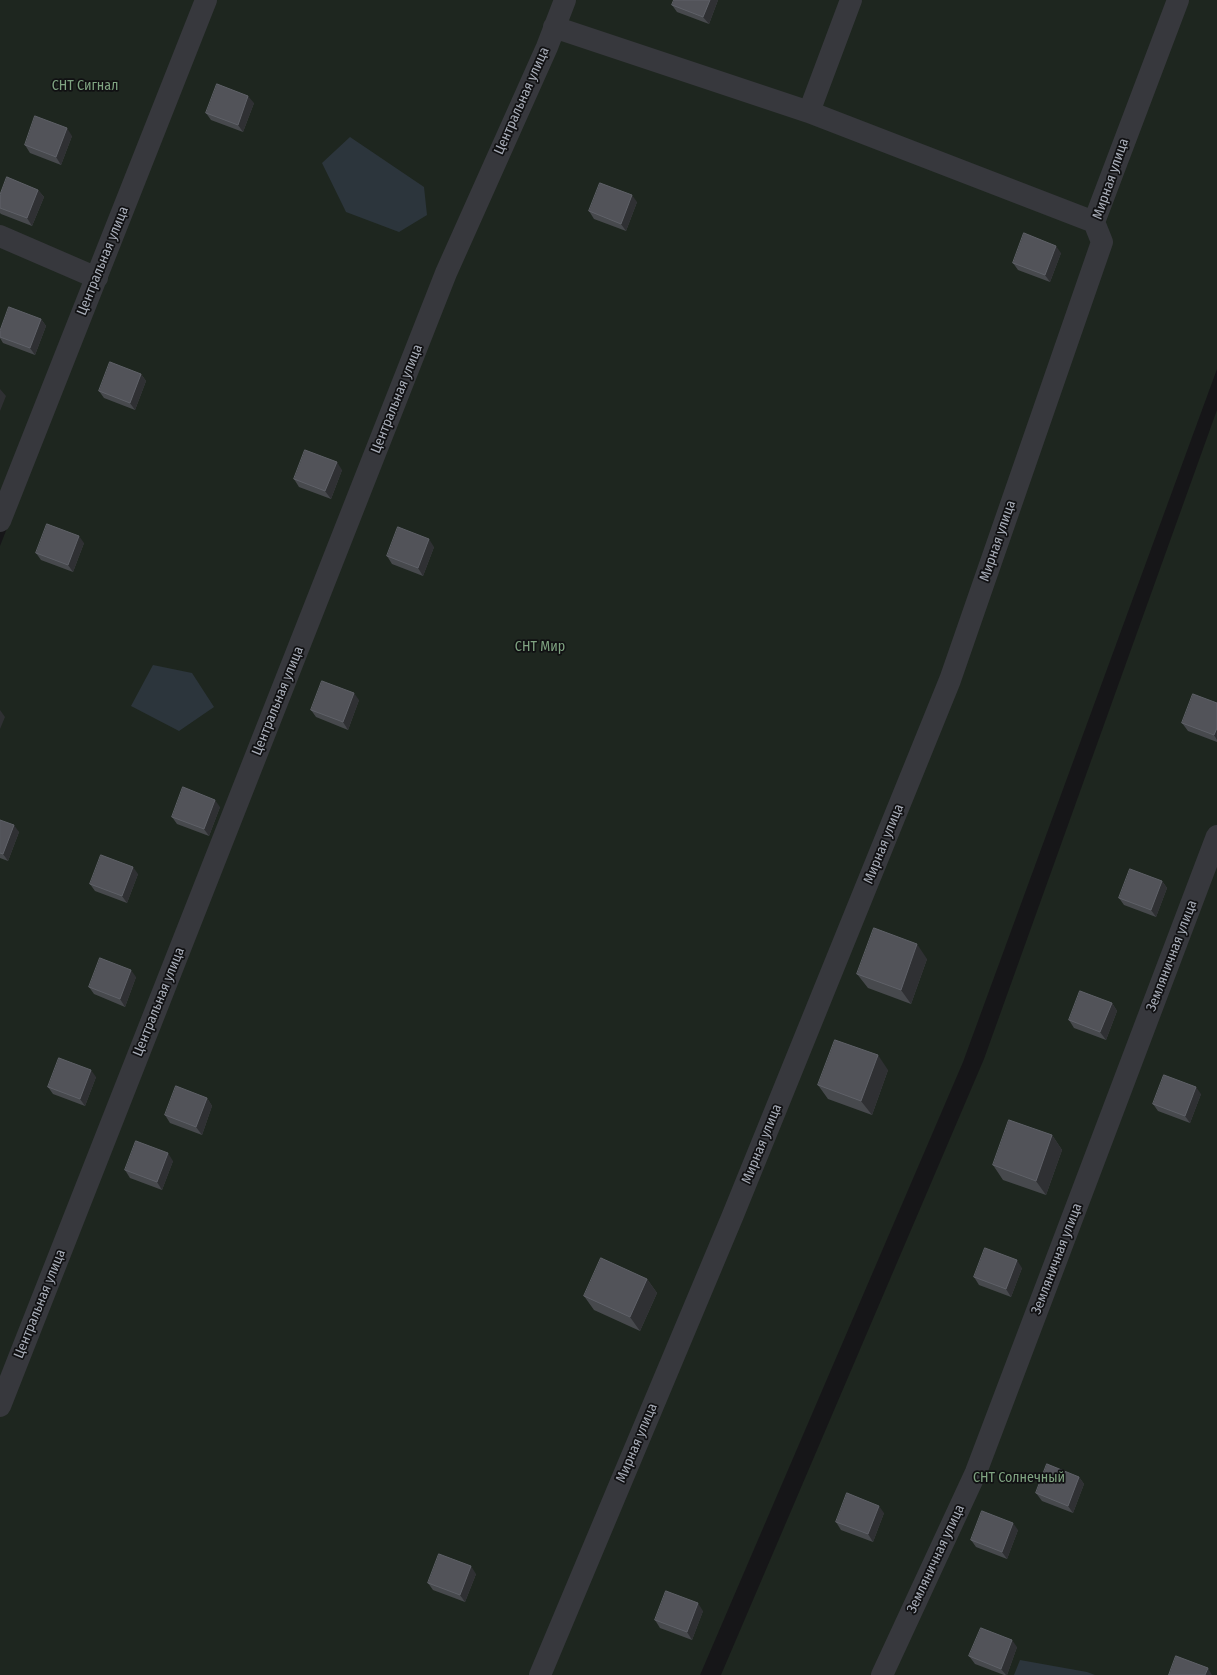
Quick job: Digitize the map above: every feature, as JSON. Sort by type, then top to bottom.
[{"type":"street","name":"Центральная улица","points":[[0,521],[206,0]]},
{"type":"street","name":"Центральная улица","points":[[0,1406],[446,274],[547,47],[565,0]]},
{"type":"street","points":[[809,112],[851,0]]},
{"type":"street","name":"Мирная улица","points":[[540,1675],[730,1222],[950,680],[1102,242],[1094,222],[1178,0]]},
{"type":"street","points":[[554,27],[809,112],[1094,222]]},
{"type":"street","points":[[0,236],[96,278]]},
{"type":"street","name":"Земляничная улица","points":[[882,1675],[976,1472],[1215,849]]},
{"type":"green space","name":"СНТ Сигнал","points":[[0,0],[211,0],[0,532]]},
{"type":"green space","name":"СНТ Мир","points":[[215,0],[1217,0],[1217,369],[963,1062],[700,1675],[0,1675],[0,546]]},
{"type":"green space","name":"СНТ Солнечный","points":[[1217,410],[1217,1675],[721,1675],[984,1059]]},
{"type":"shaded area","points":[[350,137],[424,187],[427,215],[399,232],[346,212],[322,163]]},
{"type":"shaded area","points":[[153,665],[192,673],[214,707],[179,731],[131,706]]},
{"type":"shaded area","points":[[1020,1660],[1087,1672],[1095,1675],[1014,1675]]},
{"type":"building","points":[[674,0],[710,0],[703,17],[672,5]]},
{"type":"building","points":[[217,84],[248,96],[238,125],[206,113]]},
{"type":"building","points":[[35,116],[67,128],[56,157],[25,145]]},
{"type":"building","points":[[7,177],[38,190],[27,218],[0,208],[0,195]]},
{"type":"building","points":[[600,183],[632,195],[621,224],[589,211]]},
{"type":"building","points":[[1024,233],[1056,246],[1045,275],[1013,263]]},
{"type":"building","points":[[9,307],[41,319],[30,348],[0,337],[0,331]]},
{"type":"building","points":[[110,362],[141,374],[130,403],[99,391]]},
{"type":"building","points":[[305,450],[337,462],[325,491],[294,479]]},
{"type":"building","points":[[47,524],[79,536],[68,565],[36,553]]},
{"type":"building","points":[[398,527],[429,539],[418,568],[387,556]]},
{"type":"building","points":[[322,681],[354,693],[343,722],[311,710]]},
{"type":"building","points":[[1193,694],[1217,703],[1217,728],[1214,735],[1182,723]]},
{"type":"building","points":[[183,787],[215,800],[204,829],[172,817]]},
{"type":"building","points":[[0,820],[14,825],[3,854],[0,853]]},
{"type":"building","points":[[101,855],[133,867],[122,896],[90,884]]},
{"type":"building","points":[[1130,869],[1162,881],[1151,910],[1119,898]]},
{"type":"building","points":[[874,928],[917,944],[901,990],[857,974]]},
{"type":"building","points":[[100,958],[131,970],[120,999],[89,987]]},
{"type":"building","points":[[1080,991],[1112,1003],[1100,1032],[1069,1020]]},
{"type":"building","points":[[835,1040],[878,1055],[861,1101],[818,1085]]},
{"type":"building","points":[[59,1058],[91,1070],[80,1099],[48,1087]]},
{"type":"building","points":[[1164,1075],[1196,1087],[1185,1116],[1153,1104]]},
{"type":"building","points":[[176,1086],[207,1098],[196,1127],[165,1115]]},
{"type":"building","points":[[1009,1120],[1052,1135],[1036,1181],[993,1165]]},
{"type":"building","points":[[136,1141],[168,1153],[157,1182],[125,1170]]},
{"type":"building","points":[[985,1248],[1017,1260],[1006,1289],[974,1277]]},
{"type":"building","points":[[601,1258],[647,1279],[630,1317],[584,1296]]},
{"type":"building","points":[[1047,1464],[1079,1477],[1068,1506],[1036,1493]]},
{"type":"building","points":[[847,1493],[879,1506],[868,1534],[836,1522]]},
{"type":"building","points":[[982,1511],[1013,1523],[1002,1552],[971,1540]]},
{"type":"building","points":[[439,1554],[471,1566],[460,1595],[428,1583]]},
{"type":"building","points":[[666,1591],[698,1603],[687,1632],[655,1620]]},
{"type":"building","points":[[981,1628],[1012,1640],[1001,1669],[969,1656]]},
{"type":"building","points":[[1176,1656],[1208,1668],[1205,1675],[1169,1675]]}]
